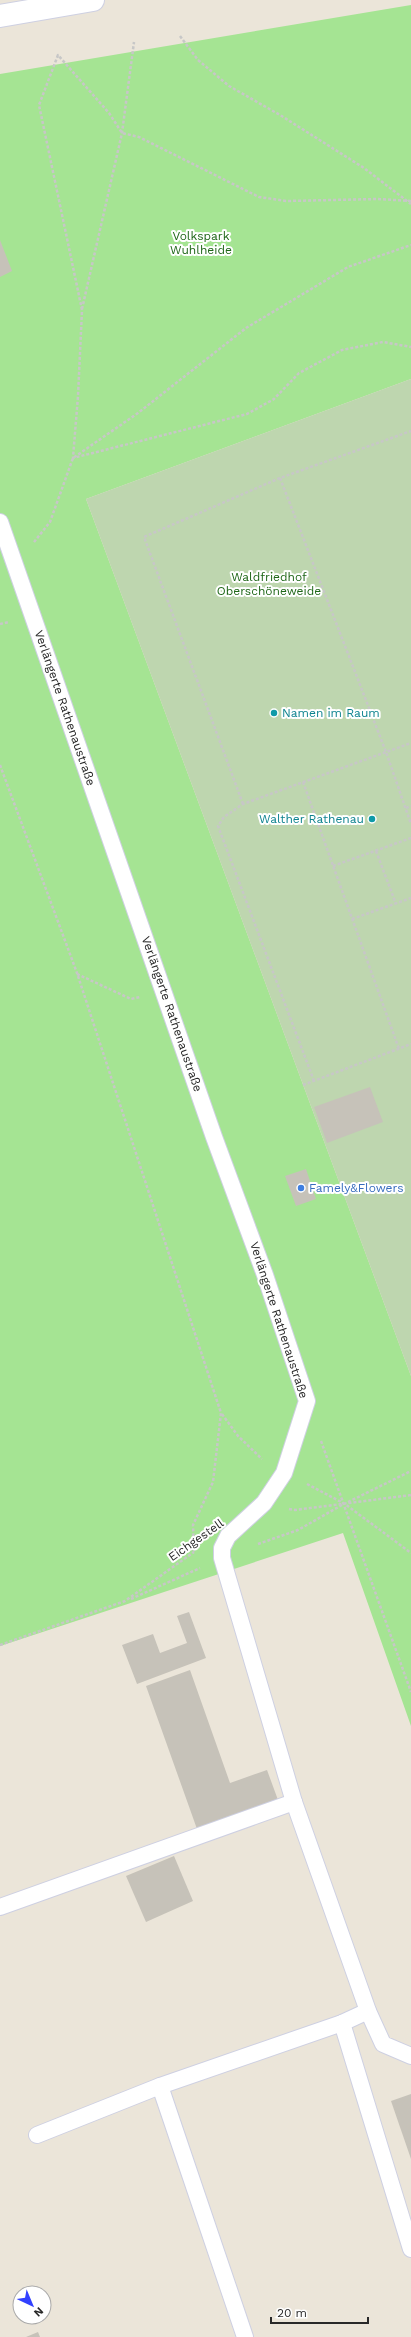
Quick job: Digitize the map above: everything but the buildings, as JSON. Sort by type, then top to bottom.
[{"type":"main road","points":[[0,16],[93,0]]},
{"type":"lane","name":"Verlängerte Rathenaustraße","points":[[0,522],[165,992],[214,1137],[265,1275],[307,1401],[284,1473],[264,1503],[228,1536],[222,1548],[222,1558],[294,1802],[368,2011],[383,2044],[411,2056]]},
{"type":"lane","points":[[0,1907],[294,1802]]},
{"type":"lane","points":[[37,2135],[160,2086],[342,2023],[368,2011]]},
{"type":"lane","points":[[342,2023],[411,2249]]},
{"type":"lane","points":[[160,2086],[245,2337]]},
{"type":"path","points":[[180,36],[198,60],[229,86],[280,115],[364,168],[406,201]]},
{"type":"path","points":[[13,558],[31,545],[50,522],[72,458],[78,396],[82,310],[122,133],[134,42]]},
{"type":"path","points":[[82,310],[39,105],[58,55],[109,113],[122,133],[139,138],[259,197],[286,201],[378,199],[411,202]]},
{"type":"path","points":[[72,458],[138,413],[246,328],[348,267],[411,245]]},
{"type":"path","points":[[72,458],[247,414],[274,398],[299,373],[342,350],[383,342],[411,347]]},
{"type":"path","points":[[243,804],[144,537],[280,478],[411,431]]},
{"type":"path","points":[[280,478],[386,752],[411,824]]},
{"type":"path","points":[[314,1081],[218,826],[224,817],[243,804],[411,743]]},
{"type":"path","points":[[0,765],[77,974],[221,1413],[238,1436],[260,1457],[284,1473],[345,1504],[411,1553]]},
{"type":"path","points":[[303,782],[399,1049]]},
{"type":"path","points":[[406,808],[411,806]]},
{"type":"path","points":[[332,866],[411,838]]},
{"type":"path","points":[[376,851],[396,904]]},
{"type":"path","points":[[352,919],[411,898]]},
{"type":"path","points":[[77,974],[130,999],[165,992]]},
{"type":"path","points":[[303,1085],[411,1044]]},
{"type":"path","points":[[307,1401],[411,1692]]},
{"type":"path","points":[[194,1552],[193,1525],[213,1482],[219,1443],[221,1413]]},
{"type":"path","points":[[345,1504],[411,1471]]},
{"type":"path","points":[[264,1503],[295,1510],[411,1495]]},
{"type":"path","name":"Eichgestell","points":[[0,1645],[125,1601],[200,1548]]},
{"type":"green space","name":"Volkspark Wuhlheide","points":[[411,5],[411,379],[86,499],[411,1376],[411,1726],[343,1533],[0,1646],[0,74]]},
{"type":"green space","name":"Waldfriedhof Oberschöneweide","points":[[411,379],[411,1376],[86,499]]},
{"type":"place","name":"Namen im Raum","points":[[274,713]]},
{"type":"place","name":"Walther Rathenau","points":[[372,819]]},
{"type":"place","name":"Famely&Flowers","points":[[301,1188]]}]
